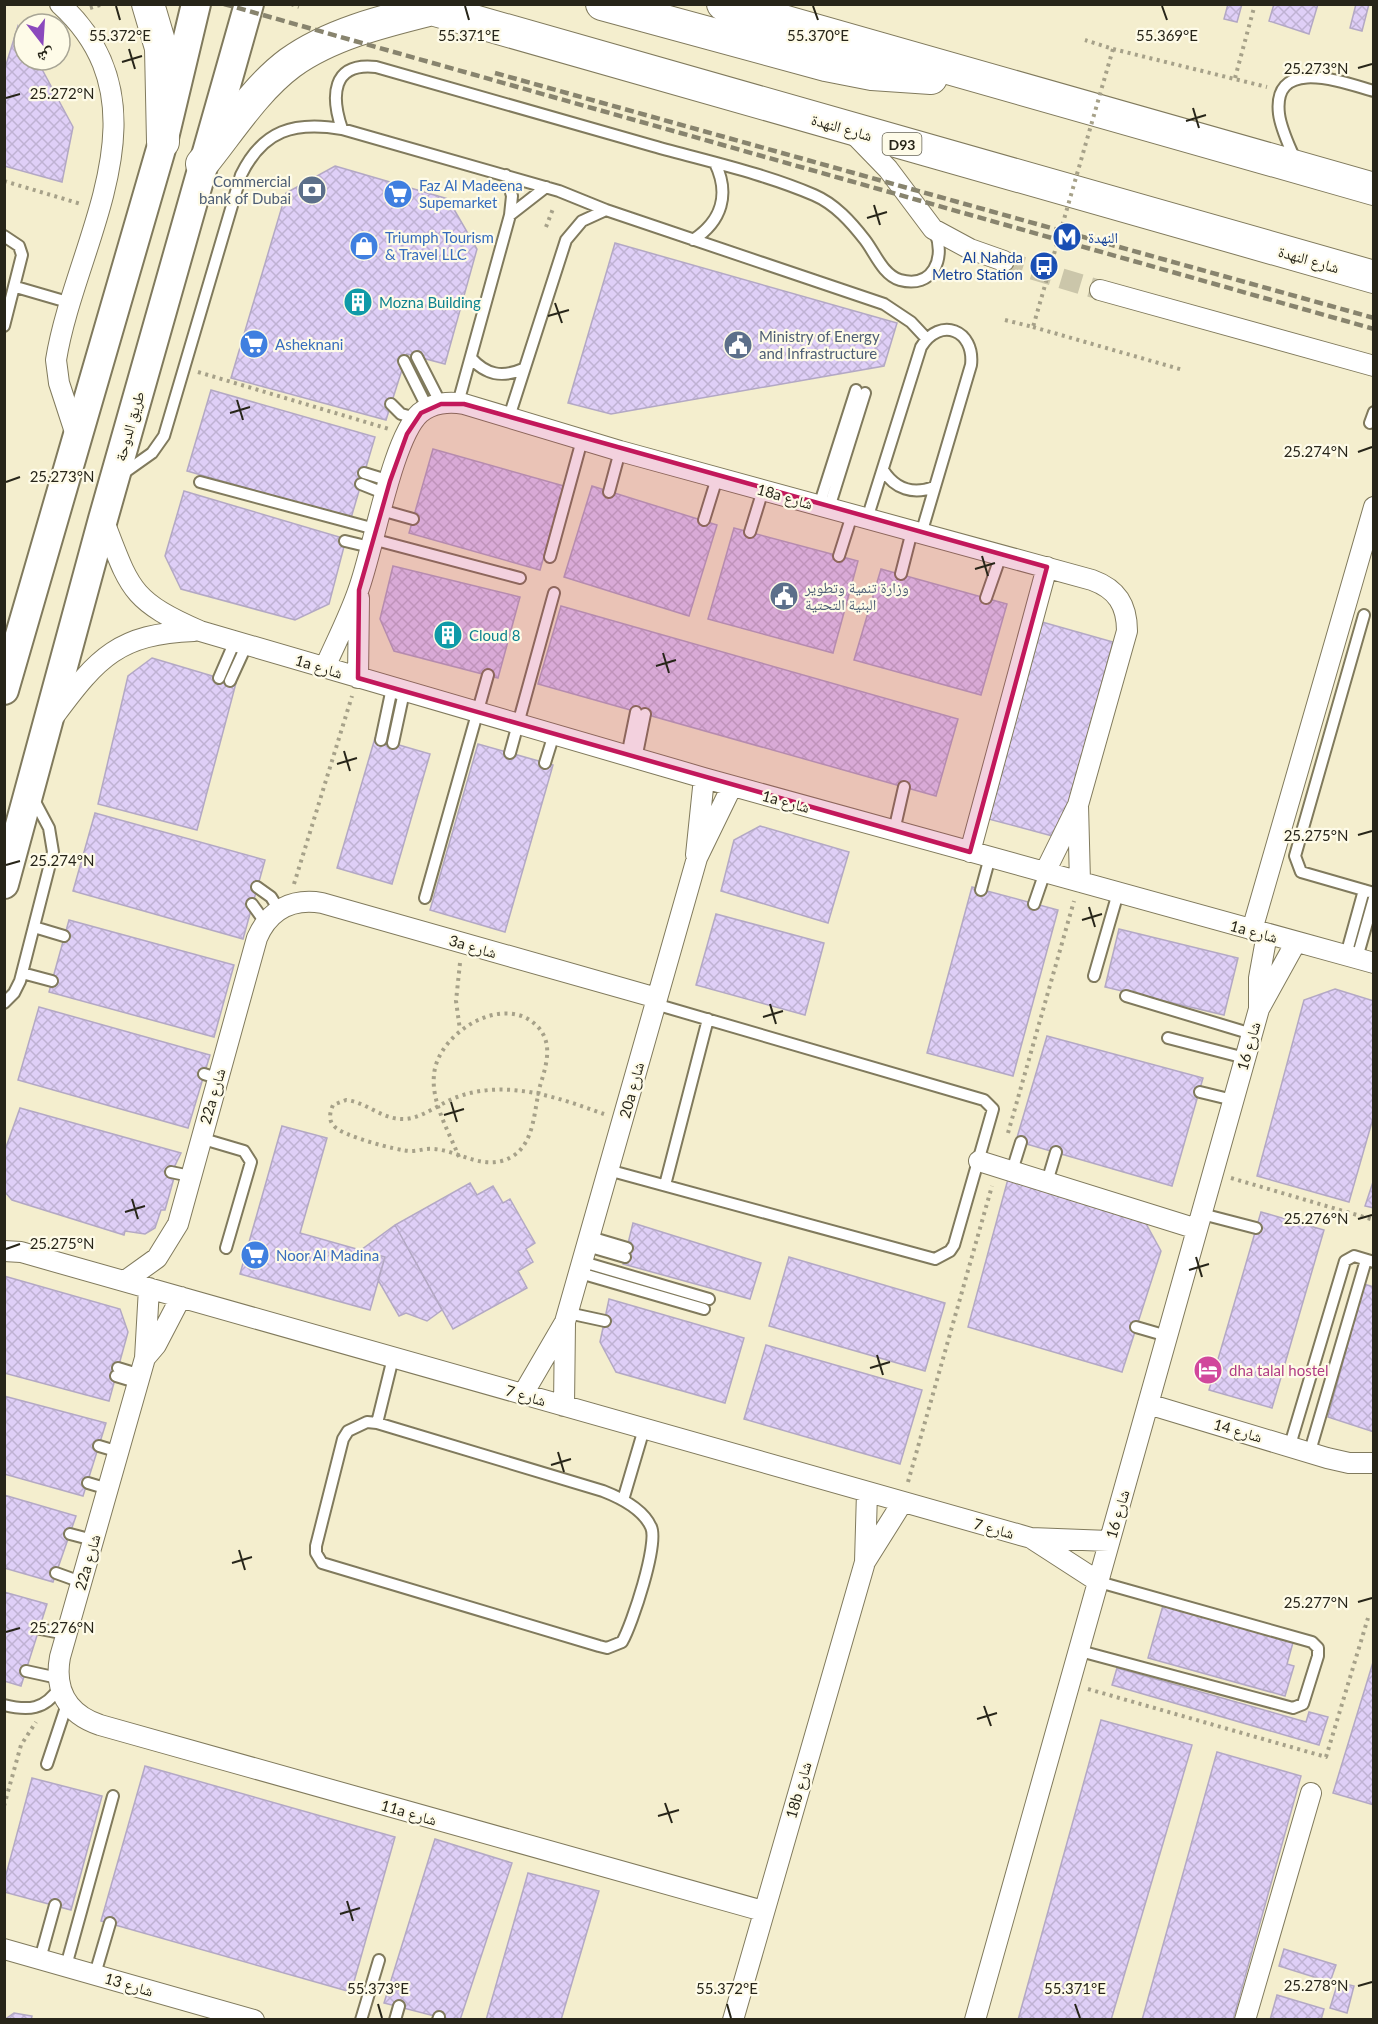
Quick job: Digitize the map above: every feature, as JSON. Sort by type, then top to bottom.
[{"type":"main road","points":[[148,4],[161,48],[163,142]]},
{"type":"main road","points":[[4,690],[76,435],[163,142],[196,4]]},
{"type":"main road","name":"طريق الدوحة","points":[[4,884],[50,723],[103,519],[249,4]]},
{"type":"main road","points":[[602,4],[861,72],[918,78],[986,80]]},
{"type":"main road","points":[[723,4],[1374,189]]},
{"type":"main road","points":[[202,164],[248,106],[290,63],[313,49],[378,22],[423,7]]},
{"type":"main road","name":"شارع النهدة","points":[[423,7],[1374,277]]},
{"type":"street","points":[[60,4],[91,44],[108,83],[113,105],[114,150],[99,210],[58,349],[57,371],[76,435]]},
{"type":"street","points":[[849,129],[894,176],[933,229],[970,249],[1004,261]]},
{"type":"street","points":[[1100,290],[1374,366]]},
{"type":"street","points":[[325,667],[359,590],[386,495],[430,414]]},
{"type":"street","name":"18a شارع","points":[[430,414],[509,417],[620,451],[1047,567],[1105,585],[1123,604],[1127,617],[1127,631],[1078,805],[1045,872]]},
{"type":"street","name":"شارع 16","points":[[1259,1009],[1260,932],[1343,609],[1374,507]]},
{"type":"street","name":"1a شارع","points":[[103,519],[134,590],[158,612],[200,631],[732,786],[1359,959]]},
{"type":"street","points":[[970,852],[1047,567]]},
{"type":"street","points":[[358,678],[359,590]]},
{"type":"street","name":"1a شارع","points":[[50,723],[83,678],[114,650],[132,640],[200,631]]},
{"type":"street","name":"20a شارع","points":[[696,858],[696,832],[704,778]]},
{"type":"street","name":"20a شارع","points":[[564,1406],[567,1318],[696,858],[732,786]]},
{"type":"street","name":"18a شارع","points":[[1078,805],[1080,882]]},
{"type":"street","name":"3a شارع","points":[[277,912],[311,901],[322,903],[656,1001]]},
{"type":"street","name":"22a شارع","points":[[125,1281],[152,1262],[172,1236],[181,1174],[199,1127],[211,1076],[257,938],[277,912]]},
{"type":"street","name":"شارع 16","points":[[975,2019],[1259,1009],[1296,942]]},
{"type":"street","points":[[979,1161],[1007,1173],[1200,1221]]},
{"type":"street","name":"شارع 7","points":[[4,1240],[13,1252],[125,1281],[902,1503],[1031,1538],[1109,1541]]},
{"type":"street","name":"22a شارع","points":[[62,1692],[66,1634],[142,1372],[149,1288]]},
{"type":"street","name":"22a شارع","points":[[142,1372],[181,1297]]},
{"type":"street","name":"20a شارع","points":[[523,1394],[567,1318]]},
{"type":"street","name":"شارع 14","points":[[1148,1404],[1349,1463],[1374,1463]]},
{"type":"street","name":"شارع 14","points":[[1318,1454],[1346,1469],[1374,1477]]},
{"type":"street","name":"18b شارع","points":[[733,2019],[865,1562],[867,1492]]},
{"type":"street","name":"18b شارع","points":[[865,1562],[902,1503]]},
{"type":"street","name":"شارع 7","points":[[1031,1538],[1099,1582]]},
{"type":"street","name":"11a شارع","points":[[62,1692],[78,1715],[100,1725],[763,1911]]},
{"type":"street","points":[[1245,2019],[1311,1793]]},
{"type":"street","name":"شارع 13","points":[[4,1948],[254,2019]]},
{"type":"lane","points":[[342,129],[334,104],[338,82],[346,74],[366,66],[804,191],[828,202],[849,220],[889,273],[900,280],[914,281],[929,275],[938,265],[941,251],[933,229]]},
{"type":"lane","points":[[1298,168],[1279,114],[1282,92],[1289,84],[1308,76],[1321,77],[1374,91]]},
{"type":"lane","points":[[114,480],[152,453],[161,443],[241,175],[248,162],[268,140],[295,127],[310,125],[342,129],[559,191],[606,210],[884,304],[902,315],[926,338]]},
{"type":"lane","points":[[693,240],[711,226],[722,207],[724,192],[722,177],[715,164]]},
{"type":"lane","points":[[430,414],[471,358],[510,214],[512,196],[506,175]]},
{"type":"lane","points":[[510,214],[546,187]]},
{"type":"lane","points":[[509,417],[566,240],[582,221],[606,210]]},
{"type":"lane","points":[[4,236],[19,246],[22,255],[16,287],[4,326]]},
{"type":"lane","points":[[16,287],[71,303]]},
{"type":"lane","points":[[839,556],[883,470],[921,347],[926,338],[943,330],[960,333],[968,342],[972,353],[934,487],[901,574]]},
{"type":"lane","points":[[417,357],[430,414]]},
{"type":"lane","points":[[471,358],[479,367],[500,375],[523,369]]},
{"type":"lane","points":[[404,361],[430,414]]},
{"type":"lane","points":[[824,507],[861,392]]},
{"type":"lane","points":[[391,405],[401,414],[430,414]]},
{"type":"lane","points":[[1370,423],[1374,412]]},
{"type":"lane","points":[[550,557],[582,440]]},
{"type":"lane","points":[[609,492],[620,451]]},
{"type":"lane","points":[[883,470],[888,478],[905,489],[915,491],[934,487]]},
{"type":"lane","points":[[364,473],[413,519]]},
{"type":"lane","points":[[704,520],[717,477]]},
{"type":"lane","points":[[200,482],[373,539],[520,578]]},
{"type":"lane","points":[[361,484],[386,495]]},
{"type":"lane","points":[[750,532],[763,490]]},
{"type":"lane","points":[[345,541],[373,539]]},
{"type":"lane","points":[[986,598],[1001,555]]},
{"type":"lane","points":[[510,753],[554,593]]},
{"type":"lane","points":[[1343,609],[1369,616],[1295,856],[1301,872],[1369,892],[1359,959]]},
{"type":"lane","points":[[225,680],[241,643]]},
{"type":"lane","points":[[425,898],[488,675]]},
{"type":"lane","points":[[381,740],[398,690]]},
{"type":"lane","points":[[393,743],[398,690]]},
{"type":"lane","points":[[632,757],[640,713]]},
{"type":"lane","points":[[545,763],[554,735]]},
{"type":"lane","points":[[894,831],[904,787]]},
{"type":"lane","points":[[4,1003],[14,993],[22,973],[53,844],[49,828],[30,793]]},
{"type":"lane","points":[[981,890],[990,857]]},
{"type":"lane","points":[[1034,904],[1045,872]]},
{"type":"lane","points":[[257,887],[271,897],[277,912]]},
{"type":"lane","points":[[1094,976],[1118,893]]},
{"type":"lane","points":[[1359,959],[1374,898]]},
{"type":"lane","points":[[252,904],[277,912]]},
{"type":"lane","points":[[34,927],[64,936]]},
{"type":"lane","points":[[22,973],[52,981]]},
{"type":"lane","points":[[1126,996],[1252,1034]]},
{"type":"lane","points":[[608,1170],[934,1258],[950,1251],[954,1245],[979,1161],[993,1109],[988,1101],[708,1019],[656,1001]]},
{"type":"lane","points":[[665,1185],[708,1019]]},
{"type":"lane","points":[[1168,1038],[1245,1058]]},
{"type":"lane","points":[[1200,1092],[1233,1100]]},
{"type":"lane","points":[[199,1127],[244,1151],[250,1157],[251,1166],[226,1248]]},
{"type":"lane","points":[[1007,1173],[1021,1142]]},
{"type":"lane","points":[[1047,1182],[1056,1152]]},
{"type":"lane","points":[[1200,1221],[1256,1228]]},
{"type":"lane","points":[[585,1254],[626,1252]]},
{"type":"lane","points":[[585,1254],[706,1304]]},
{"type":"lane","points":[[1290,1446],[1345,1262],[1354,1256],[1370,1261],[1318,1454]]},
{"type":"lane","points":[[567,1318],[605,1321]]},
{"type":"lane","points":[[1136,1327],[1167,1336]]},
{"type":"lane","points":[[377,1423],[393,1358]]},
{"type":"lane","points":[[117,1372],[142,1372]]},
{"type":"lane","points":[[377,1423],[603,1491],[623,1500],[649,1523],[653,1541],[627,1635],[616,1646],[599,1646],[328,1566],[318,1558],[316,1546],[343,1439],[357,1425],[377,1423]]},
{"type":"lane","points":[[623,1500],[645,1429]]},
{"type":"lane","points":[[99,1446],[119,1452]]},
{"type":"lane","points":[[88,1483],[108,1489]]},
{"type":"lane","points":[[70,1534],[93,1540]]},
{"type":"lane","points":[[56,1573],[81,1582]]},
{"type":"lane","points":[[1080,1651],[1297,1708],[1303,1704],[1318,1656],[1318,1647],[1312,1642],[1099,1582]]},
{"type":"lane","points":[[40,1629],[66,1634]]},
{"type":"lane","points":[[26,1671],[62,1692]]},
{"type":"lane","points":[[4,1705],[28,1709],[41,1707],[62,1692]]},
{"type":"lane","points":[[47,1764],[62,1692]]},
{"type":"lane","points":[[66,1966],[113,1796]]},
{"type":"lane","points":[[40,1959],[55,1905]]},
{"type":"lane","points":[[95,1974],[110,1923]]},
{"type":"lane","points":[[361,2019],[379,1960]]},
{"type":"lane","points":[[395,2019],[399,2006]]},
{"type":"path","points":[[291,4],[299,7]]},
{"type":"path","points":[[1235,78],[1255,4]]},
{"type":"path","points":[[1085,40],[1282,92]]},
{"type":"path","points":[[1034,327],[1113,49]]},
{"type":"path","points":[[4,181],[99,210]]},
{"type":"path","points":[[546,227],[559,191]]},
{"type":"path","points":[[1005,320],[1184,370]]},
{"type":"path","points":[[184,368],[430,414]]},
{"type":"path","points":[[277,912],[358,678]]},
{"type":"path","points":[[902,1503],[1007,1173],[1080,882]]},
{"type":"path","points":[[460,1030],[456,1001],[457,982],[465,944]]},
{"type":"path","points":[[459,1157],[438,1104],[433,1077],[435,1066],[449,1041],[471,1023],[500,1015],[527,1018],[545,1036],[548,1048],[538,1094],[529,1136],[513,1156],[490,1163],[459,1157],[440,1150],[410,1151],[381,1144],[339,1130],[334,1126],[330,1116],[333,1105],[346,1100],[400,1119],[416,1116],[438,1104],[485,1089],[538,1094],[623,1120]]},
{"type":"path","points":[[1213,1173],[1374,1220]]},
{"type":"path","points":[[4,1806],[26,1734],[62,1692]]},
{"type":"highlighted area","points":[[441,404],[464,404],[1047,567],[970,852],[358,678],[359,590],[390,481],[407,434],[421,413]]},
{"type":"building","points":[[1228,4],[1242,4],[1237,22],[1224,19]]},
{"type":"building","points":[[1274,4],[1318,4],[1309,34],[1269,21]]},
{"type":"building","points":[[1356,4],[1369,4],[1362,31],[1350,28]]},
{"type":"building","points":[[12,45],[12,72],[43,72],[73,127],[62,182],[4,166],[4,71]]},
{"type":"building","name":"Mozna Building","points":[[335,166],[448,199],[477,249],[445,364],[407,354],[386,420],[231,378],[286,193]]},
{"type":"building","name":"Ministry of Energy and Infrastructure","points":[[615,243],[897,323],[884,366],[611,414],[568,403]]},
{"type":"building","points":[[211,390],[375,437],[351,518],[187,471]]},
{"type":"building","points":[[433,449],[564,486],[540,570],[409,533]]},
{"type":"building","points":[[592,486],[717,525],[689,616],[564,577]]},
{"type":"building","points":[[184,491],[346,539],[329,604],[295,620],[181,589],[165,556]]},
{"type":"building","points":[[734,528],[858,561],[833,653],[708,619]]},
{"type":"building","name":"Cloud 8","points":[[393,566],[520,597],[498,678],[394,651],[380,619]]},
{"type":"building","points":[[881,569],[1007,604],[981,695],[854,660]]},
{"type":"building","points":[[561,606],[958,719],[936,796],[538,684]]},
{"type":"building","points":[[1035,620],[1113,642],[1060,838],[981,817]]},
{"type":"building","points":[[152,658],[236,683],[197,830],[98,804],[128,676]]},
{"type":"building","points":[[375,738],[430,754],[392,884],[337,868]]},
{"type":"building","points":[[478,744],[553,765],[505,932],[430,910]]},
{"type":"building","points":[[95,813],[265,860],[243,939],[73,891]]},
{"type":"building","points":[[760,826],[849,852],[828,923],[721,891],[734,840]]},
{"type":"building","points":[[972,887],[1058,910],[1013,1076],[927,1053]]},
{"type":"building","points":[[716,914],[824,943],[805,1015],[696,985]]},
{"type":"building","points":[[69,920],[234,965],[214,1037],[49,992]]},
{"type":"building","points":[[1119,929],[1238,958],[1224,1015],[1105,987]]},
{"type":"building","points":[[1335,989],[1374,1001],[1374,1115],[1349,1202],[1257,1176],[1304,1000]]},
{"type":"building","points":[[39,1007],[210,1055],[188,1128],[18,1080]]},
{"type":"building","points":[[1047,1036],[1203,1078],[1172,1186],[1016,1141]]},
{"type":"building","points":[[20,1108],[181,1153],[169,1178],[174,1178],[165,1210],[161,1210],[155,1228],[145,1234],[125,1231],[124,1235],[12,1200],[4,1191],[4,1153]]},
{"type":"building","points":[[282,1126],[327,1138],[300,1233],[385,1257],[370,1310],[240,1274]]},
{"type":"building","points":[[1008,1179],[1145,1222],[1161,1251],[1122,1372],[968,1327]]},
{"type":"building","points":[[1374,1179],[1374,1208],[1365,1206]]},
{"type":"building","points":[[470,1183],[477,1195],[493,1186],[503,1203],[510,1199],[535,1243],[526,1249],[533,1262],[518,1271],[527,1288],[453,1329],[395,1225]]},
{"type":"building","points":[[1261,1212],[1324,1230],[1272,1408],[1209,1390]]},
{"type":"building","points":[[633,1223],[761,1263],[750,1299],[623,1264]]},
{"type":"building","points":[[395,1225],[442,1310],[427,1321],[406,1313],[399,1316],[378,1280],[385,1257],[361,1250]]},
{"type":"building","points":[[789,1257],[945,1303],[925,1371],[769,1326]]},
{"type":"building","points":[[4,1276],[120,1309],[128,1332],[109,1401],[4,1373]]},
{"type":"building","points":[[1364,1284],[1374,1287],[1374,1432],[1328,1417]]},
{"type":"building","points":[[609,1299],[744,1338],[725,1403],[616,1372],[600,1342]]},
{"type":"building","points":[[766,1345],[922,1390],[900,1464],[744,1419]]},
{"type":"building","points":[[4,1396],[106,1423],[83,1496],[4,1474]]},
{"type":"building","points":[[4,1495],[76,1516],[53,1582],[4,1568]]},
{"type":"building","points":[[4,1592],[47,1604],[21,1686],[4,1681]]},
{"type":"building","points":[[1164,1602],[1294,1639],[1287,1664],[1294,1666],[1285,1696],[1148,1658]]},
{"type":"building","points":[[1374,1659],[1374,1805],[1333,1793]]},
{"type":"building","points":[[1117,1668],[1306,1722],[1309,1712],[1328,1717],[1319,1745],[1112,1685]]},
{"type":"building","points":[[1101,1720],[1192,1745],[1111,2020],[1018,2020]]},
{"type":"building","points":[[1217,1752],[1301,1776],[1233,2020],[1142,2020]]},
{"type":"building","points":[[145,1766],[395,1837],[351,1992],[101,1921]]},
{"type":"building","points":[[32,1778],[102,1796],[71,1910],[4,1892],[4,1882]]},
{"type":"building","points":[[435,1839],[512,1863],[460,2020],[450,2020],[384,2003]]},
{"type":"building","points":[[528,1873],[599,1891],[561,2020],[486,2020]]},
{"type":"building","points":[[1284,1949],[1336,1965],[1330,1982],[1279,1966]]},
{"type":"building","points":[[1338,1982],[1354,1986],[1347,2013],[1330,2008]]},
{"type":"building","points":[[1277,1995],[1324,2009],[1321,2020],[1270,2020]]},
{"type":"building","points":[[14,2013],[32,2016],[31,2020],[4,2020]]},
{"type":"tunnel","points":[[1004,261],[1100,290]]},
{"type":"railway","points":[[224,4],[1374,329]]},
{"type":"railway","points":[[495,73],[1374,318]]},
{"type":"place","name":"Commercial bank of Dubai","points":[[312,190]]},
{"type":"place","name":"Faz Al Madeena Supemarket","points":[[398,194]]},
{"type":"place","name":"النهدة","points":[[1067,237]]},
{"type":"place","name":"Triumph Tourism & Travel LLC","points":[[364,246]]},
{"type":"place","name":"Al Nahda Metro Station","points":[[1044,266]]},
{"type":"place","name":"Mozna Building","points":[[358,302]]},
{"type":"place","name":"Asheknani","points":[[254,344]]},
{"type":"place","name":"Ministry of Energy and Infrastructure","points":[[738,345]]},
{"type":"place","name":"وزارة تنمية وتطوير البنية التحتية","points":[[784,596]]},
{"type":"place","name":"Cloud 8","points":[[448,635]]},
{"type":"place","name":"Noor Al Madina","points":[[255,1255]]},
{"type":"place","name":"dha talal hostel","points":[[1208,1370]]}]
